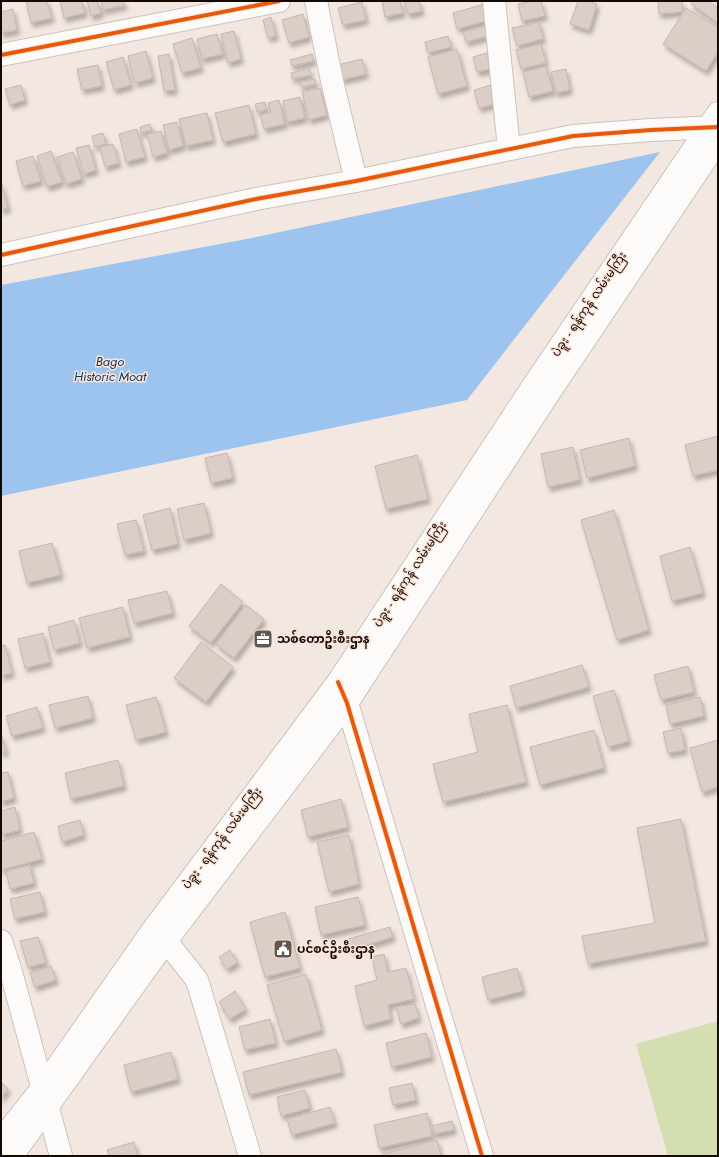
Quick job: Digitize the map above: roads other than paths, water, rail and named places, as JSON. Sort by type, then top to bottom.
[{"type":"main road","points":[[1,55],[279,1]]},
{"type":"main road","points":[[316,1],[332,81],[356,181]]},
{"type":"main road","points":[[494,1],[510,149]]},
{"type":"main road","points":[[1,254],[256,200],[573,136],[716,127]]},
{"type":"main road","name":"ပဲခူး - ရန်ကုန် လမ်းမကြီး","points":[[18,1148],[45,1096],[338,682],[539,377],[716,127]]},
{"type":"main road","name":"ပဲခူး - ရန်ကုန် လမ်းမကြီး","points":[[159,936],[347,703],[541,406],[716,127]]},
{"type":"main road","points":[[338,682],[347,703],[482,1156]]},
{"type":"main road","points":[[159,936],[197,980],[250,1156]]},
{"type":"main road","points":[[1,941],[6,973],[45,1096],[61,1156]]},
{"type":"main road","name":"ပဲခူး - ရန်ကုန် လမ်းမကြီး","points":[[1,1140],[45,1096]]},
{"type":"main road","points":[[1,1145],[18,1148]]},
{"type":"water","name":"Bago Historic Moat","points":[[660,152],[467,400],[1,496],[1,285],[252,238]]},
{"type":"place","name":"သစ်တောဦးစီးဌာန","points":[[263,639]]},
{"type":"place","name":"ပင်စင်ဦးစီးဌာန","points":[[283,949]]}]
